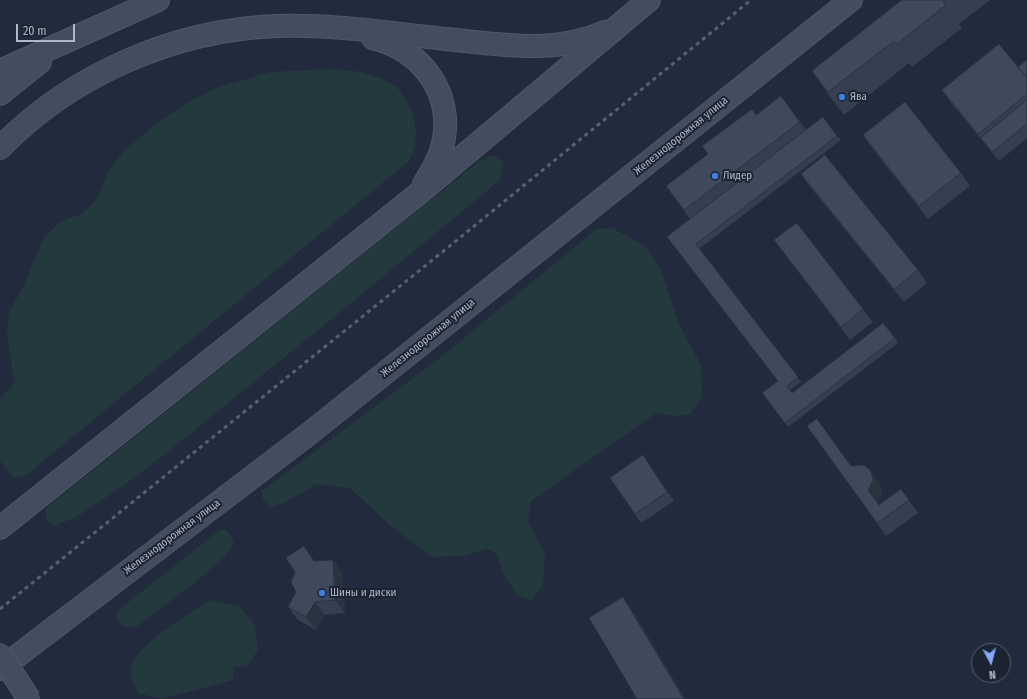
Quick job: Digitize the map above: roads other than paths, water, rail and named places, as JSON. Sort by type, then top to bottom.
[{"type":"street","points":[[0,71],[158,0]]},
{"type":"street","points":[[0,528],[418,194],[649,0]]},
{"type":"street","name":"Железнодорожная улица","points":[[0,669],[310,433],[851,0]]},
{"type":"street","points":[[0,148],[34,117],[65,95],[98,75],[160,48],[229,29],[277,26],[331,28],[534,47],[556,45],[594,36],[629,17]]},
{"type":"street","points":[[331,28],[384,41],[410,56],[429,72],[440,90],[444,132],[440,151],[418,194]]},
{"type":"street","points":[[0,94],[34,66],[84,33]]},
{"type":"street","points":[[0,654],[29,699]]},
{"type":"railway","points":[[0,609],[446,249],[751,0]]},
{"type":"place","name":"Ява","points":[[842,97]]},
{"type":"place","name":"Лидер","points":[[715,176]]},
{"type":"place","name":"Шины и диски","points":[[322,593]]}]
